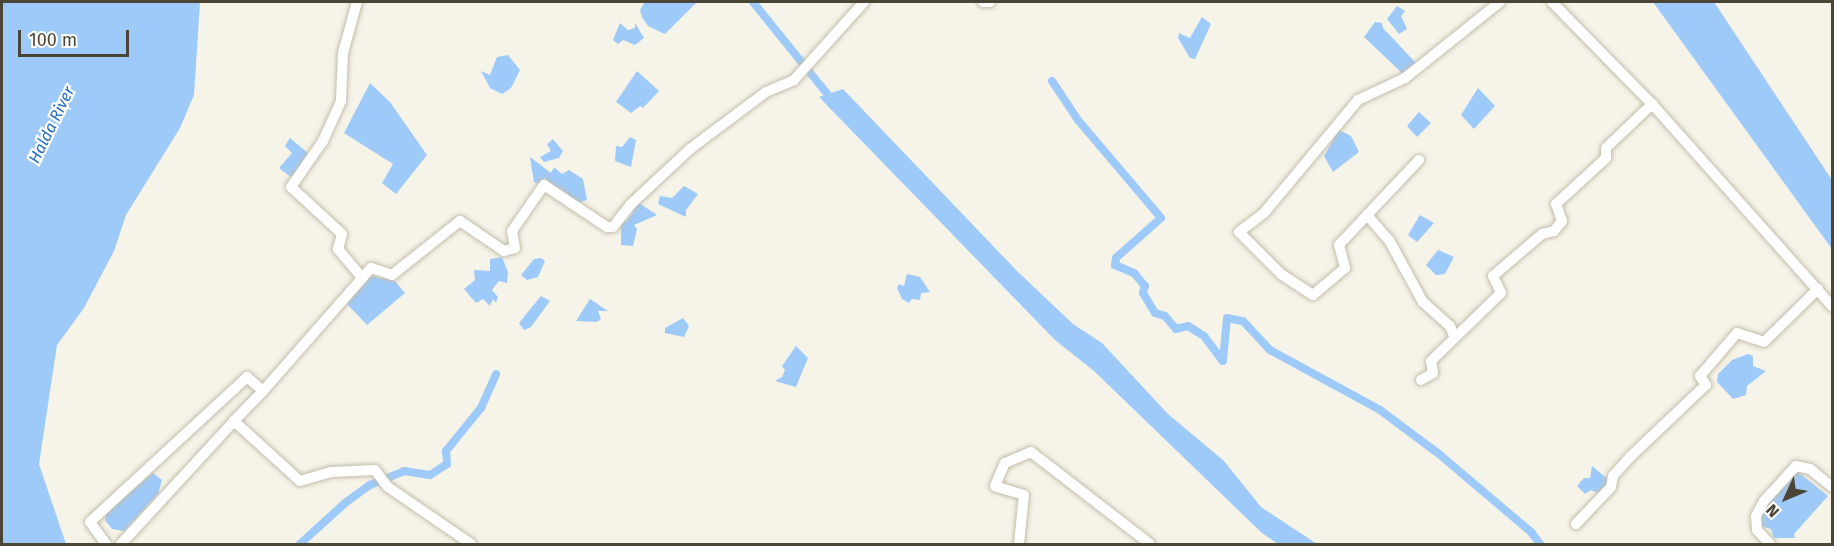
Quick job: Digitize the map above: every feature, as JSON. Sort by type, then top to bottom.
[{"type":"street","points":[[357,2],[343,53],[341,101],[323,141],[291,187],[342,234],[338,249],[362,278]]},
{"type":"street","points":[[121,544],[263,391],[371,268],[392,275],[460,221],[504,251],[515,248],[512,231],[544,185],[607,227],[614,227],[630,205],[690,149],[766,92],[794,80],[864,2]]},
{"type":"street","points":[[983,2],[990,2]]},
{"type":"street","points":[[1419,160],[1338,245],[1345,268],[1324,289],[1311,296],[1281,274],[1239,232],[1264,213],[1358,100],[1405,78],[1500,2]]},
{"type":"street","points":[[1552,2],[1652,104],[1833,306]]},
{"type":"street","points":[[1421,380],[1433,372],[1431,361],[1454,336],[1501,293],[1493,276],[1542,234],[1554,231],[1562,221],[1557,204],[1606,158],[1606,148],[1652,104]]},
{"type":"street","points":[[1366,215],[1389,240],[1423,302],[1450,326],[1454,336]]},
{"type":"street","points":[[1576,524],[1611,487],[1613,476],[1630,457],[1706,384],[1700,376],[1737,333],[1764,342],[1818,289]]},
{"type":"street","points":[[106,544],[90,522],[247,376],[263,391]]},
{"type":"street","points":[[234,421],[300,481],[331,472],[375,470],[388,487],[471,544]]},
{"type":"street","points":[[1019,544],[1024,495],[995,486],[1005,463],[1031,452],[1150,544]]},
{"type":"street","points":[[1770,544],[1757,531],[1756,516],[1764,501],[1796,466],[1810,469],[1833,487]]},
{"type":"water","name":"Halda River","points":[[2,2],[200,2],[194,95],[180,128],[126,215],[114,251],[84,308],[57,345],[39,464],[66,544],[2,544]]},
{"type":"water","points":[[645,2],[697,2],[665,34],[648,26],[642,17],[640,10]]},
{"type":"water","points":[[1653,2],[1714,2],[1832,180],[1832,249]]},
{"type":"water","points":[[1397,6],[1405,11],[1401,16],[1407,29],[1399,34],[1387,19]]},
{"type":"water","points":[[1202,17],[1211,24],[1195,59],[1190,58],[1178,38],[1179,33],[1190,38]]},
{"type":"water","points":[[1375,22],[1382,23],[1383,28],[1416,63],[1402,73],[1364,37]]},
{"type":"water","points":[[620,23],[628,30],[635,28],[635,23],[644,38],[635,45],[623,40],[618,44],[613,40]]},
{"type":"water","points":[[508,55],[520,70],[511,88],[502,94],[490,88],[481,71],[490,75],[497,57]]},
{"type":"water","points":[[637,71],[659,91],[643,108],[640,106],[631,113],[616,102]]},
{"type":"water","points":[[370,83],[390,102],[427,155],[396,194],[382,183],[393,164],[344,133]]},
{"type":"water","points":[[1478,88],[1495,106],[1474,129],[1461,115]]},
{"type":"water","points":[[843,89],[1017,271],[1073,324],[1102,343],[1168,414],[1224,461],[1261,507],[1317,544],[1278,544],[1262,533],[1094,371],[1055,340],[819,97]]},
{"type":"water","points":[[1419,112],[1431,123],[1417,137],[1407,126]]},
{"type":"water","points":[[1339,130],[1351,136],[1359,152],[1333,172],[1324,156]]},
{"type":"water","points":[[630,137],[636,140],[631,167],[615,161],[616,146],[622,147]]},
{"type":"water","points":[[290,138],[309,154],[291,177],[279,168],[292,153],[285,146]]},
{"type":"water","points":[[553,139],[563,151],[559,158],[544,162],[540,157],[551,151],[547,144]]},
{"type":"water","points":[[530,157],[551,173],[554,167],[562,174],[569,170],[583,179],[587,200],[576,203],[544,178],[540,184],[534,182]]},
{"type":"water","points":[[684,186],[698,194],[686,210],[686,217],[658,204],[660,196],[672,198]]},
{"type":"water","points":[[639,203],[657,215],[634,225],[637,229],[633,246],[621,245],[621,219],[626,222]]},
{"type":"water","points":[[1420,215],[1434,223],[1417,242],[1408,235]]},
{"type":"water","points":[[1438,250],[1454,257],[1445,274],[1436,275],[1426,265]]},
{"type":"water","points":[[502,257],[508,272],[507,283],[499,281],[492,290],[498,297],[496,303],[493,299],[490,306],[483,299],[476,303],[464,289],[475,280],[474,270],[490,271],[490,259]]},
{"type":"water","points":[[541,258],[545,261],[538,277],[527,280],[521,275],[534,259]]},
{"type":"water","points":[[907,274],[920,277],[930,292],[921,293],[920,300],[912,299],[909,303],[902,299],[897,288],[899,284],[904,286]]},
{"type":"water","points":[[371,276],[395,281],[405,293],[367,325],[347,304]]},
{"type":"water","points":[[541,296],[550,301],[531,327],[524,330],[519,323]]},
{"type":"water","points":[[590,299],[608,311],[598,311],[601,319],[597,322],[576,321]]},
{"type":"water","points":[[683,318],[689,326],[684,337],[665,333],[665,328]]},
{"type":"water","points":[[796,346],[808,358],[796,387],[775,381],[782,377],[785,370],[782,366]]},
{"type":"water","points":[[1748,354],[1753,356],[1753,366],[1766,371],[1747,386],[1746,395],[1733,399],[1717,382],[1718,374],[1732,360]]},
{"type":"water","points":[[1592,466],[1610,481],[1598,493],[1591,490],[1585,494],[1577,486],[1584,478],[1590,478]]},
{"type":"water","points":[[1797,471],[1828,496],[1794,534],[1795,538],[1774,538],[1771,529],[1761,526],[1761,513]]},
{"type":"water","points":[[153,473],[162,480],[158,494],[124,531],[112,529],[105,520],[106,513]]},
{"type":"waterway","points":[[753,2],[833,101]]},
{"type":"waterway","points":[[1052,81],[1078,120],[1161,218],[1116,258],[1115,265],[1134,273],[1145,286],[1143,293],[1155,313],[1165,316],[1176,329],[1188,326],[1204,336],[1223,361],[1227,318],[1243,321],[1270,350],[1380,410],[1439,454],[1531,532],[1540,544]]},
{"type":"waterway","points":[[300,544],[345,503],[370,485],[404,471],[430,475],[447,464],[446,451],[481,408],[496,374]]}]
